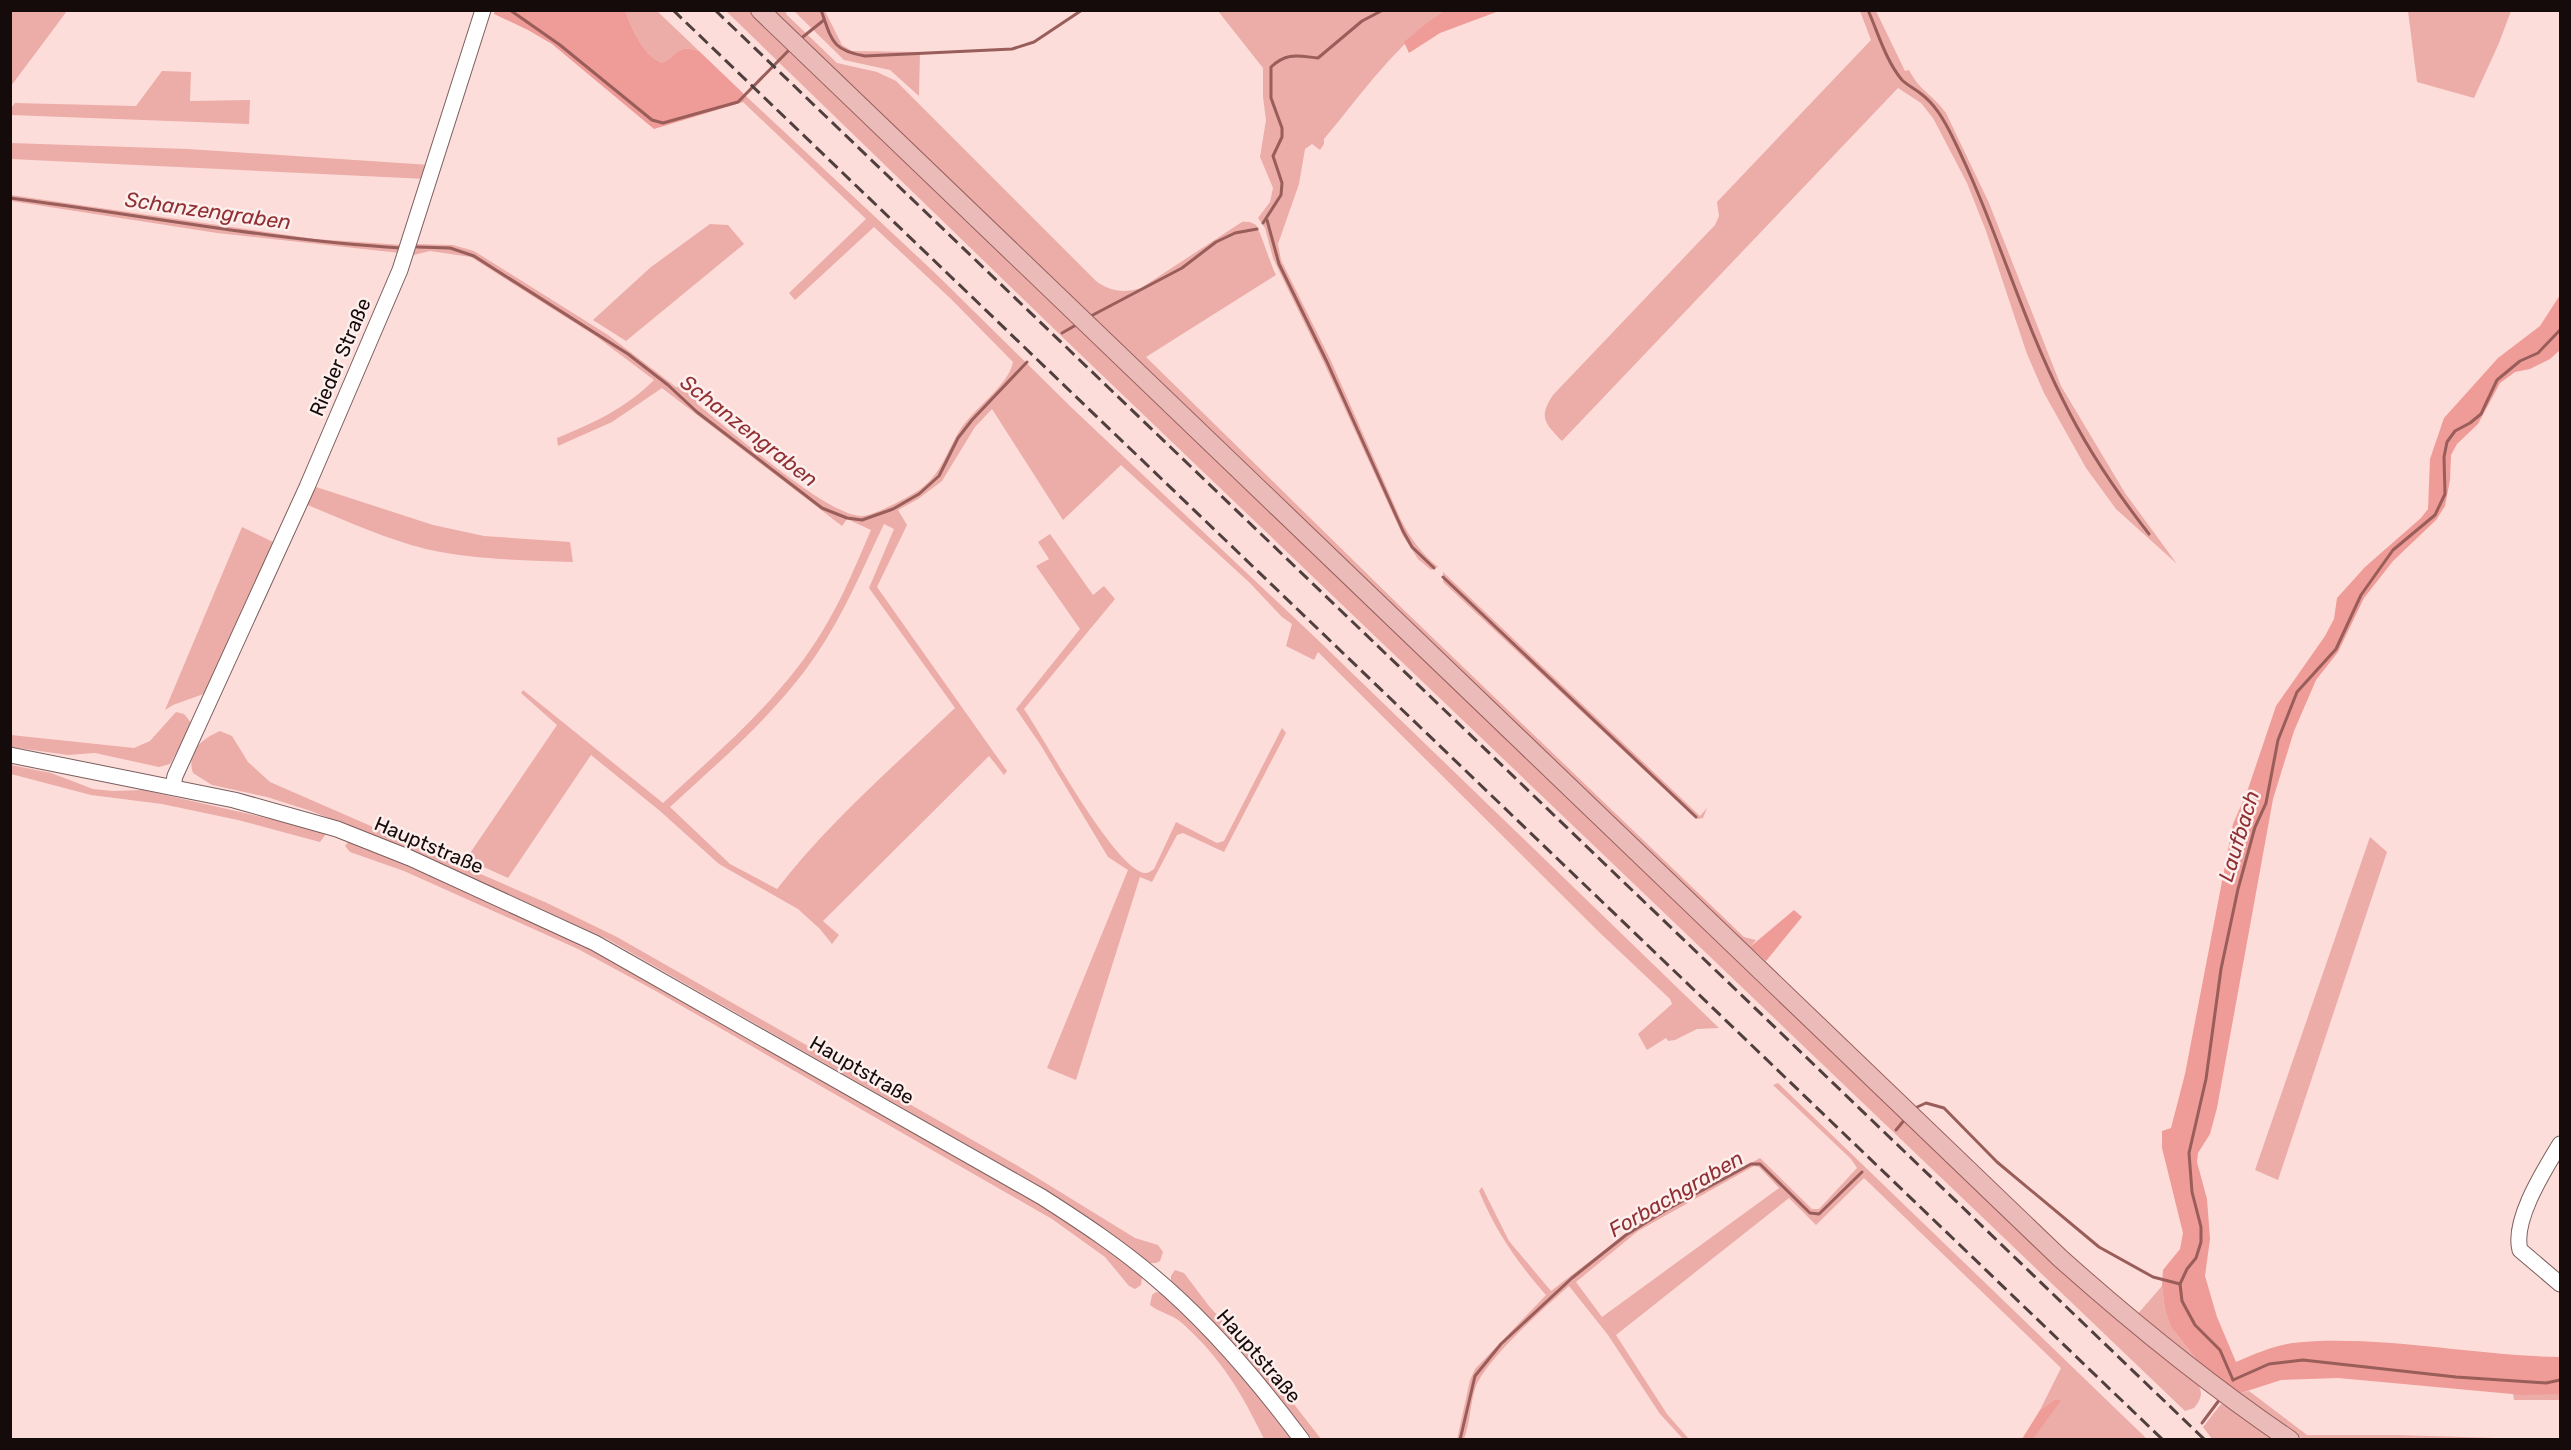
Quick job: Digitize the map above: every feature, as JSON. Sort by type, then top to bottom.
[{"type":"main road","points":[[760,10],[2060,1258],[2137,1326],[2209,1384],[2290,1440]]},
{"type":"street","name":"Rieder Straße","points":[[173,786],[175,776],[307,487],[400,270],[483,10]]},
{"type":"street","name":"Hauptstraße","points":[[10,755],[173,786],[234,800],[337,829],[410,858],[595,943],[1042,1197],[1107,1240],[1156,1278],[1210,1331],[1259,1383],[1302,1440]]},
{"type":"street","points":[[2560,1144],[2521,1220],[2518,1233],[2520,1250],[2560,1284]]},
{"type":"shaded area","points":[[495,10],[625,11],[639,41],[655,59],[662,63],[678,51],[692,49],[699,51],[747,97],[743,102],[654,129],[552,44],[494,14]]},
{"type":"shaded area","points":[[1446,10],[1499,11],[1440,33],[1409,53],[1404,42]]},
{"type":"shaded area","points":[[10,11],[67,11],[11,86]]},
{"type":"shaded area","points":[[625,11],[657,11],[699,51],[686,49],[678,51],[662,63],[644,48]]},
{"type":"shaded area","points":[[726,11],[749,11],[2137,1335],[2198,1385],[2201,1391],[2200,1397],[2194,1408],[2185,1411],[1079,353]]},
{"type":"shaded area","points":[[771,11],[785,11],[837,63],[877,72],[896,81],[1096,281],[1107,287],[1123,291],[1141,288],[1242,222],[1256,225],[1276,275],[1146,357],[1407,613],[1744,937],[1756,940],[1748,950]]},
{"type":"shaded area","points":[[794,11],[825,11],[842,45],[852,51],[920,52],[919,96],[890,70],[844,60]]},
{"type":"shaded area","points":[[1218,11],[1446,11],[1411,38],[1380,70],[1324,139],[1320,150],[1312,144],[1305,149],[1299,184],[1278,244],[1281,260],[1331,361],[1400,518],[1416,545],[1438,567],[1431,570],[1418,559],[1403,536],[1273,258],[1265,228],[1258,218],[1270,202],[1273,188],[1260,157],[1266,120],[1263,68]]},
{"type":"shaded area","points":[[1860,11],[1876,11],[1905,71],[1909,70],[1917,83],[1946,113],[1989,203],[2061,386],[2125,493],[2177,564],[2116,509],[2086,468],[2044,393],[2027,354],[1986,231],[1967,183],[1933,118],[1921,103],[1898,88],[1562,441],[1548,425],[1546,409],[1553,395],[1715,225],[1719,216],[1717,202],[1871,40]]},
{"type":"shaded area","points":[[2408,11],[2511,11],[2474,98],[2417,82]]},
{"type":"shaded area","points":[[162,71],[191,72],[190,101],[250,100],[249,124],[11,115],[11,108],[15,103],[136,106]]},
{"type":"shaded area","points":[[747,97],[935,273],[1072,408],[1320,642],[1719,1028],[1697,1029],[1675,1040],[1668,1041],[1666,1038],[1647,1050],[1638,1034],[1672,1004],[1670,999],[1599,932],[1318,652],[1314,660],[1286,646],[1292,624],[1121,465],[1063,520],[992,409],[975,427],[942,481],[918,499],[898,510],[907,525],[877,587],[1007,771],[1004,775],[989,756],[823,921],[839,935],[832,944],[820,929],[798,909],[719,864],[660,811],[591,755],[508,878],[466,859],[557,725],[521,693],[523,690],[663,803],[730,741],[792,675],[833,614],[871,530],[847,519],[842,526],[662,388],[612,422],[558,446],[557,438],[609,414],[632,399],[654,380],[597,337],[471,257],[430,251],[410,256],[414,244],[453,245],[474,251],[608,335],[676,387],[691,388],[697,404],[803,487],[846,512],[862,516],[875,513],[903,500],[930,481],[960,430],[998,388],[1010,371],[1013,362],[951,299],[874,227],[795,300],[789,293],[866,219],[743,102]],"holes":[[[884,524],[894,529],[869,588],[955,708],[840,818],[777,889],[730,864],[670,807],[748,735],[784,697],[816,655],[835,623],[853,591]]]},
{"type":"shaded area","points":[[11,143],[188,149],[430,165],[426,179],[11,159]]},
{"type":"shaded area","points":[[11,195],[315,239],[403,245],[400,253],[217,233],[11,201]]},
{"type":"shaded area","points":[[710,224],[728,225],[744,244],[626,341],[593,320],[651,267]]},
{"type":"shaded area","points":[[2560,295],[2560,350],[2550,359],[2530,369],[2515,372],[2500,383],[2478,424],[2457,444],[2451,455],[2450,480],[2445,506],[2436,520],[2393,561],[2364,598],[2338,652],[2316,680],[2294,731],[2273,799],[2217,1108],[2210,1134],[2198,1153],[2197,1162],[2207,1199],[2210,1239],[2205,1276],[2217,1317],[2236,1362],[2286,1344],[2325,1341],[2392,1343],[2560,1357],[2560,1394],[2523,1395],[2338,1378],[2281,1380],[2241,1393],[2207,1373],[2171,1327],[2165,1310],[2162,1286],[2163,1270],[2180,1249],[2183,1233],[2162,1148],[2162,1131],[2171,1128],[2185,1074],[2233,824],[2247,792],[2276,706],[2325,636],[2334,619],[2337,598],[2365,567],[2421,518],[2428,509],[2430,459],[2444,418],[2498,358],[2540,326]]},
{"type":"shaded area","points":[[313,486],[433,525],[484,536],[570,542],[573,562],[481,557],[444,553],[411,545],[305,504]]},
{"type":"shaded area","points":[[242,527],[277,544],[209,692],[165,710]]},
{"type":"shaded area","points":[[1050,534],[1093,595],[1104,586],[1115,599],[1024,709],[1081,801],[1116,850],[1132,866],[1145,873],[1154,869],[1176,822],[1217,843],[1224,841],[1282,728],[1286,733],[1224,852],[1183,833],[1177,835],[1152,882],[1140,877],[1076,1080],[1047,1068],[1128,870],[1108,857],[1040,744],[1016,709],[1080,629],[1036,566],[1049,559],[1038,542]]},
{"type":"shaded area","points":[[1443,572],[1700,816],[1707,808],[1703,818],[1694,817],[1443,582]]},
{"type":"shaded area","points":[[176,712],[184,714],[192,724],[170,764],[159,767],[95,753],[68,755],[11,747],[11,735],[134,748],[150,741]]},
{"type":"shaded area","points":[[220,731],[232,736],[248,762],[270,782],[547,903],[617,937],[1018,1166],[1135,1238],[1158,1245],[1163,1252],[1160,1261],[1150,1263],[1096,1223],[1008,1168],[607,939],[412,851],[311,811],[267,797],[212,785],[193,773],[192,758],[202,742]]},
{"type":"shaded area","points":[[11,765],[51,773],[93,789],[143,790],[324,831],[326,834],[320,842],[238,820],[162,804],[91,795],[11,774]]},
{"type":"shaded area","points":[[2370,837],[2387,852],[2278,1180],[2255,1170]]},
{"type":"shaded area","points":[[349,841],[483,898],[603,954],[1043,1205],[1093,1238],[1137,1273],[1142,1278],[1141,1285],[1135,1289],[1129,1286],[1105,1257],[1052,1219],[654,990],[578,949],[404,871],[350,852],[345,846]]},
{"type":"shaded area","points":[[1794,910],[1802,917],[1766,961],[1750,947]]},
{"type":"shaded area","points":[[1778,1083],[2147,1439],[2033,1439],[2054,1400],[2040,1410],[2061,1368],[1864,1178],[1816,1225],[1789,1198],[1616,1335],[1667,1414],[1689,1439],[1683,1439],[1660,1414],[1608,1335],[1569,1286],[1516,1335],[1490,1364],[1475,1389],[1464,1439],[1457,1440],[1470,1380],[1475,1369],[1546,1295],[1500,1233],[1479,1191],[1482,1187],[1509,1241],[1551,1291],[1638,1224],[1760,1158],[1812,1209],[1819,1209],[1857,1168],[1851,1159],[1773,1085]],"holes":[[[1754,1166],[1759,1167],[1779,1188],[1602,1317],[1576,1282],[1638,1231]]]},
{"type":"shaded area","points":[[1175,1270],[1184,1273],[1209,1306],[1276,1381],[1321,1439],[1312,1439],[1241,1351],[1171,1283],[1171,1276]]},
{"type":"shaded area","points":[[2162,1286],[2165,1310],[2171,1327],[2207,1373],[2136,1316]]},
{"type":"shaded area","points":[[1156,1292],[1163,1294],[1221,1350],[1293,1439],[1264,1439],[1238,1391],[1208,1350],[1178,1320],[1150,1305],[1152,1295]]},
{"type":"shaded area","points":[[2249,1391],[2307,1435],[2528,1439],[2303,1439],[2239,1397],[2241,1393]]},
{"type":"shaded area","points":[[2513,1394],[2560,1394],[2560,1400],[2514,1400]]},
{"type":"shaded area","points":[[2054,1400],[2061,1400],[2033,1439],[2022,1439],[2040,1410]]},
{"type":"shaded area","points":[[2221,1404],[2230,1407],[2278,1439],[2212,1439],[2203,1427]]},
{"type":"waterway","points":[[510,10],[560,45],[652,120],[663,123],[738,102],[790,49]]},
{"type":"waterway","points":[[821,10],[834,42],[845,51],[865,56],[1012,49],[1034,42],[1082,10]]},
{"type":"waterway","name":"Schanzengraben","points":[[1263,223],[1281,195],[1282,183],[1273,156],[1282,137],[1282,128],[1271,98],[1271,67],[1288,57],[1318,58],[1362,21],[1383,10]]},
{"type":"waterway","points":[[1868,10],[1896,72],[1904,82],[1930,102],[1949,130],[2063,400],[2103,469],[2149,534]]},
{"type":"waterway","points":[[799,40],[824,20]]},
{"type":"waterway","name":"Schanzengraben","points":[[10,198],[254,233],[401,248]]},
{"type":"waterway","points":[[1267,220],[1279,264],[1327,362],[1403,531],[1412,547],[1434,568]]},
{"type":"waterway","name":"Schanzengraben","points":[[1089,317],[1182,268],[1216,242],[1235,233],[1257,229]]},
{"type":"waterway","name":"Schanzengraben","points":[[417,247],[450,248],[474,256],[628,354],[668,385],[697,412],[822,508],[847,518],[862,520],[893,509],[919,494],[939,476],[958,438],[972,420],[1027,362]]},
{"type":"waterway","name":"Schanzengraben","points":[[1062,333],[1076,325]]},
{"type":"waterway","name":"Laufbach","points":[[2233,1380],[2220,1350],[2195,1325],[2182,1301],[2180,1284],[2187,1269],[2196,1258],[2201,1242],[2201,1227],[2192,1192],[2189,1153],[2206,1079],[2221,969],[2238,889],[2255,827],[2266,803],[2278,740],[2297,692],[2336,649],[2361,595],[2393,550],[2435,515],[2445,494],[2444,457],[2447,442],[2455,431],[2481,414],[2497,380],[2520,361],[2538,353],[2560,330]]},
{"type":"waterway","points":[[1443,577],[1696,817]]},
{"type":"waterway","name":"Forbachgraben","points":[[1915,1108],[1926,1103],[1944,1108],[1997,1162],[2099,1247],[2153,1277],[2180,1284]]},
{"type":"waterway","name":"Forbachgraben","points":[[1896,1130],[1906,1118]]},
{"type":"waterway","name":"Forbachgraben","points":[[1460,1440],[1475,1376],[1501,1344],[1572,1278],[1626,1235],[1666,1210],[1751,1164],[1760,1164],[1810,1213],[1819,1214],[1862,1172]]},
{"type":"waterway","points":[[2233,1380],[2269,1364],[2303,1360],[2456,1377],[2546,1383],[2560,1380]]},
{"type":"waterway","name":"Laufbach","points":[[2202,1423],[2220,1399]]},
{"type":"railway","points":[[673,10],[2163,1440]]},
{"type":"railway","points":[[715,10],[2205,1440]]}]
